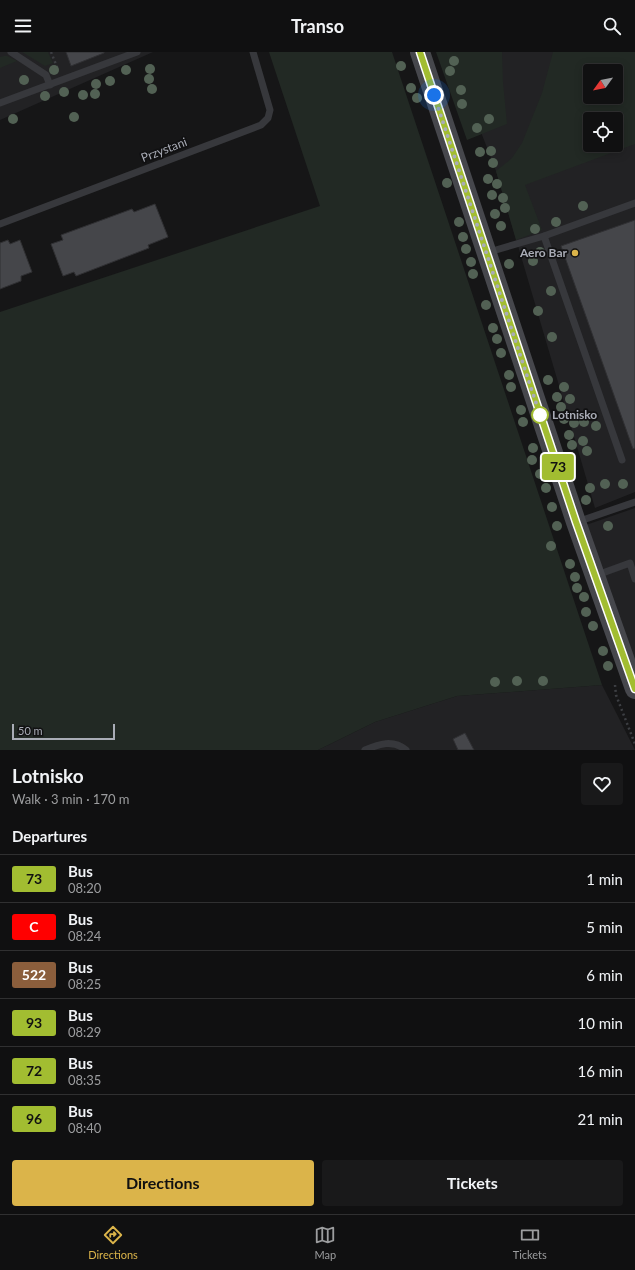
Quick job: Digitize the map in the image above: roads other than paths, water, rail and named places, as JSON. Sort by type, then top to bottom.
[{"type":"street","points":[[420,52],[576,522],[595,576],[631,668],[635,689]]},
{"type":"lane","points":[[11,52],[46,75],[50,85]]},
{"type":"lane","points":[[0,103],[137,52]]},
{"type":"lane","name":"Przystani","points":[[0,224],[262,125],[268,118],[270,110],[253,52]]},
{"type":"lane","points":[[486,253],[544,236],[635,203]]},
{"type":"lane","points":[[544,236],[622,460]]},
{"type":"lane","points":[[576,522],[635,502]]},
{"type":"lane","points":[[595,576],[630,563],[635,576]]},
{"type":"lane","points":[[365,750],[380,743],[392,743],[406,750]]},
{"type":"place","name":"Aero Bar","points":[[575,253]]},
{"type":"place","name":"Lotnisko","points":[[540,415]]}]
